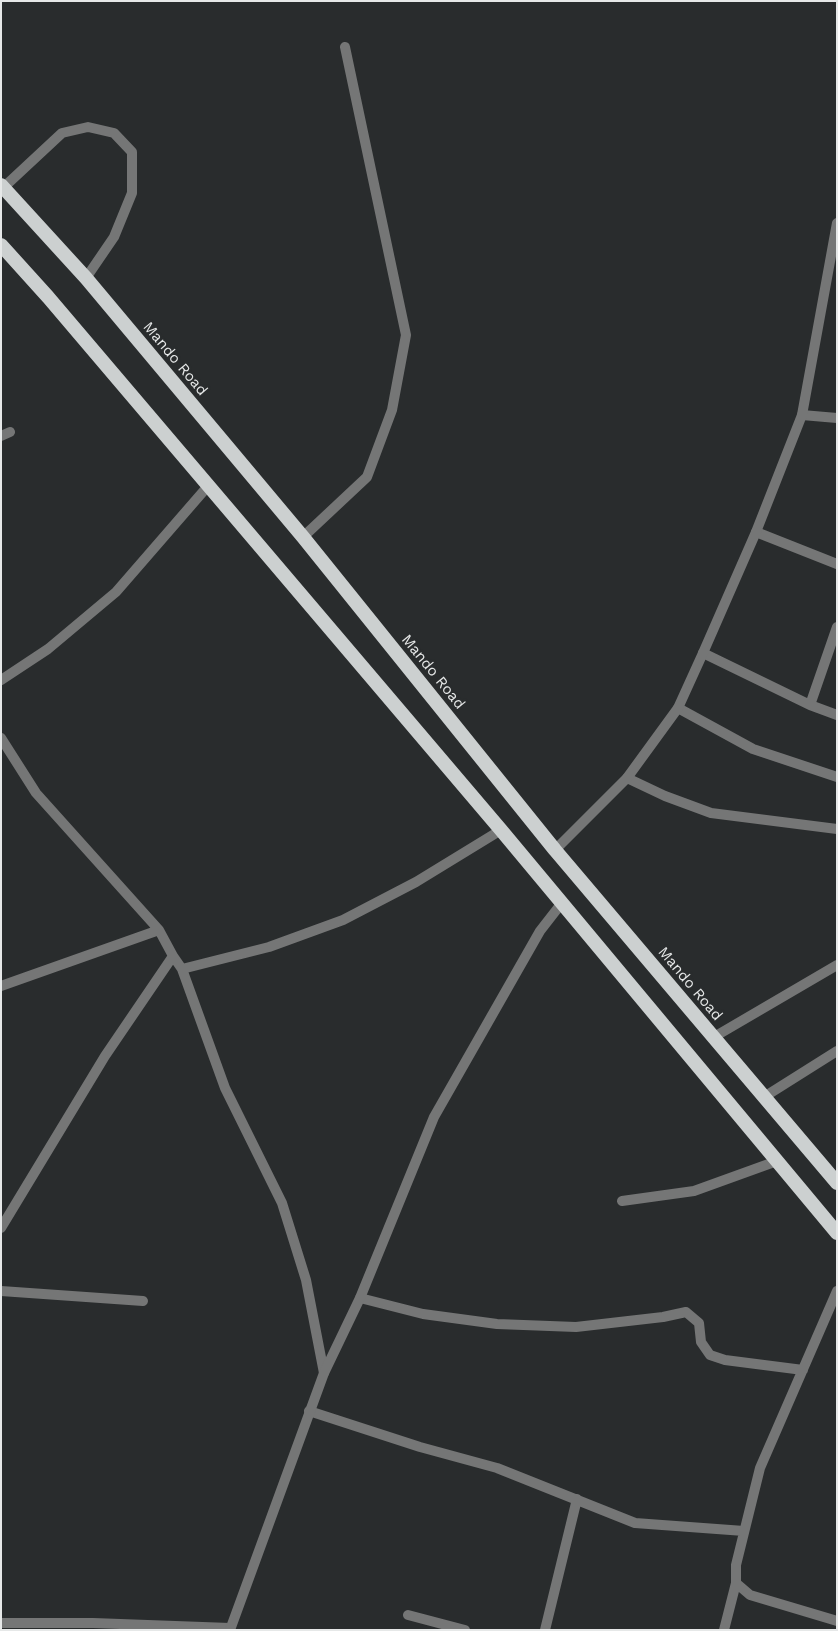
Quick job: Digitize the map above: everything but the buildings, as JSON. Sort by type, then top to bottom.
[{"type":"highway","name":"Mando Road","points":[[3,186],[86,278],[303,537],[555,850],[837,1183]]},
{"type":"highway","points":[[1,245],[48,297],[501,830],[837,1233]]},
{"type":"street","points":[[303,537],[367,477],[392,410],[406,335],[346,48]]},
{"type":"street","points":[[3,186],[62,133],[88,127],[114,133],[132,152],[132,193],[114,237],[86,278]]},
{"type":"street","points":[[555,850],[628,778],[678,708],[703,653],[756,532],[802,415],[837,223]]},
{"type":"street","points":[[802,415],[837,418]]},
{"type":"street","points":[[1,680],[48,649],[116,592],[208,486]]},
{"type":"street","points":[[756,532],[837,564]]},
{"type":"street","points":[[810,705],[837,627]]},
{"type":"street","points":[[703,653],[810,705],[837,715]]},
{"type":"street","points":[[678,708],[753,749],[837,777]]},
{"type":"street","points":[[1,738],[36,793],[159,930],[182,969],[225,1088],[282,1203],[306,1280],[324,1373]]},
{"type":"street","points":[[628,778],[665,796],[711,813],[837,830]]},
{"type":"street","points":[[182,969],[269,948],[343,920],[416,882],[501,830]]},
{"type":"street","points":[[1,1623],[93,1623],[230,1629],[324,1373],[360,1298],[434,1117],[540,931],[562,904]]},
{"type":"street","points":[[1,986],[159,930]]},
{"type":"street","points":[[1,1228],[105,1056],[173,956]]},
{"type":"street","points":[[714,1037],[837,965]]},
{"type":"street","points":[[764,1097],[837,1051]]},
{"type":"street","points":[[622,1200],[694,1192],[777,1161]]},
{"type":"street","points":[[1,1290],[143,1301]]},
{"type":"street","points":[[724,1630],[736,1583],[736,1565],[760,1468],[837,1291]]},
{"type":"street","points":[[360,1298],[423,1314],[507,1324],[576,1327],[664,1317],[686,1312],[699,1323],[702,1342],[710,1355],[725,1360],[803,1370]]},
{"type":"street","points":[[309,1411],[420,1447],[497,1468],[635,1523],[744,1531]]},
{"type":"street","points":[[545,1630],[577,1499]]},
{"type":"street","points":[[736,1583],[750,1594],[837,1621]]},
{"type":"street","points":[[408,1615],[465,1630]]}]
